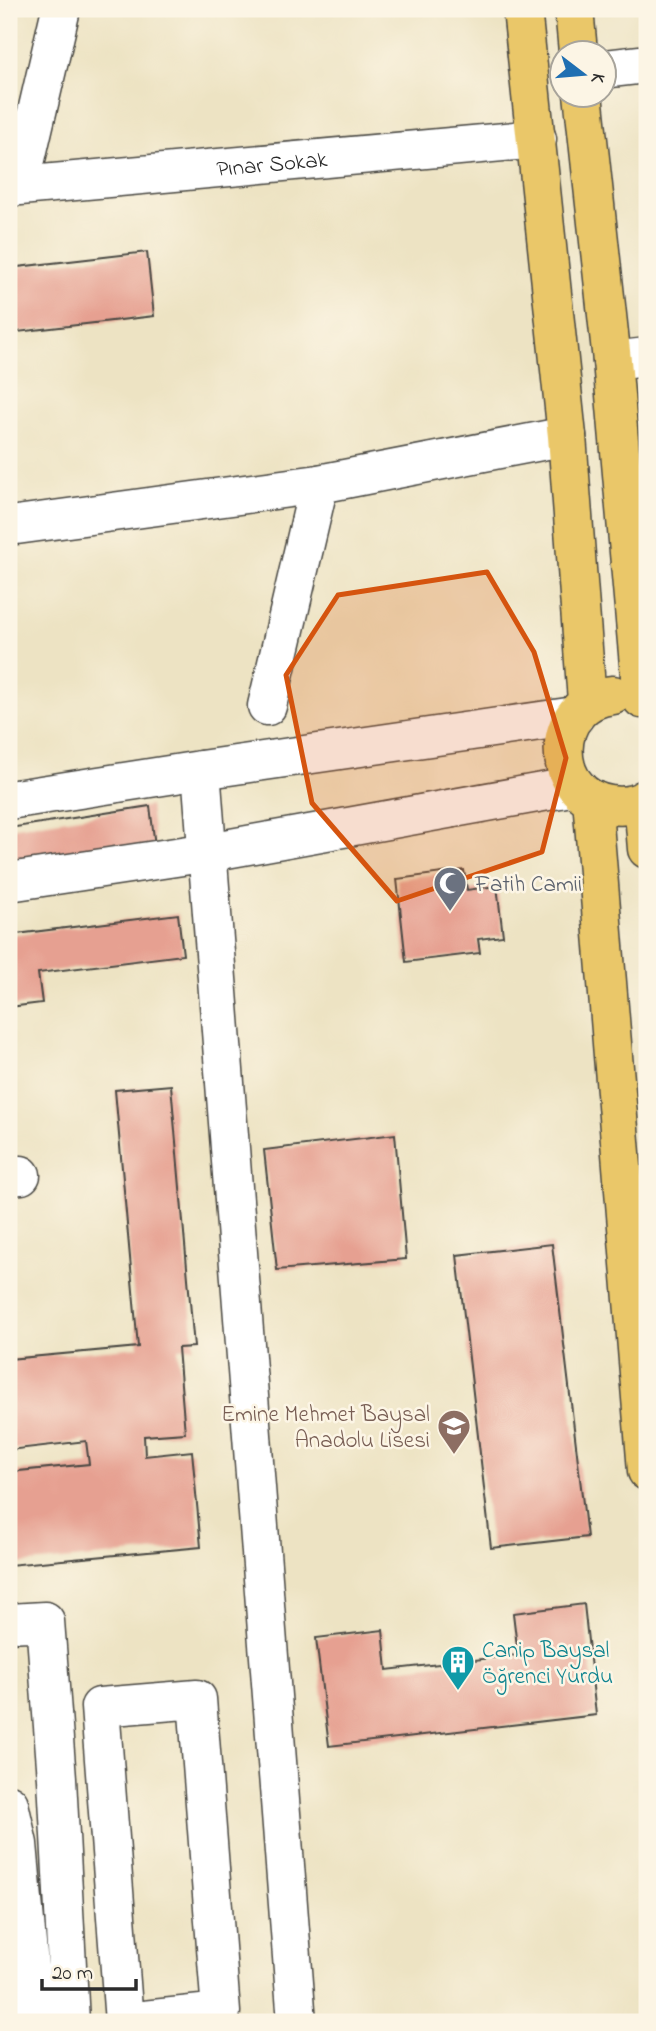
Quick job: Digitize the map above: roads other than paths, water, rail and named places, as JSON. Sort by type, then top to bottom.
[{"type":"main road","points":[[522,9],[567,436],[581,708]]},
{"type":"main road","points":[[573,9],[576,38]]},
{"type":"main road","points":[[585,108],[630,359],[645,701],[624,694],[605,696],[581,708],[566,731],[563,749],[565,768],[584,793],[603,804],[621,806],[645,799],[647,849]]},
{"type":"main road","points":[[584,793],[647,1471]]},
{"type":"street","points":[[15,186],[61,9]]},
{"type":"street","points":[[618,67],[647,64]]},
{"type":"street","name":"Pınar Sokak","points":[[15,186],[537,139]]},
{"type":"street","points":[[9,526],[319,484],[567,436]]},
{"type":"street","points":[[267,706],[319,484]]},
{"type":"street","points":[[9,800],[581,708]]},
{"type":"street","points":[[201,770],[297,2022]]},
{"type":"street","points":[[9,883],[584,793]]},
{"type":"street","points":[[9,1623],[45,1621],[57,1779],[70,2022]]},
{"type":"street","points":[[197,1699],[221,2012],[125,2022],[100,1707],[197,1699]]},
{"type":"street","points":[[9,1783],[57,1779]]},
{"type":"street","points":[[9,1804],[34,2022]]},
{"type":"place","name":"Fatih Camii","points":[[450,913]]},
{"type":"place","name":"Emine Mehmet Baysal Anadolu Lisesi","points":[[454,1456]]},
{"type":"place","name":"Canip Baysal Öğrenci Yurdu","points":[[458,1692]]}]
